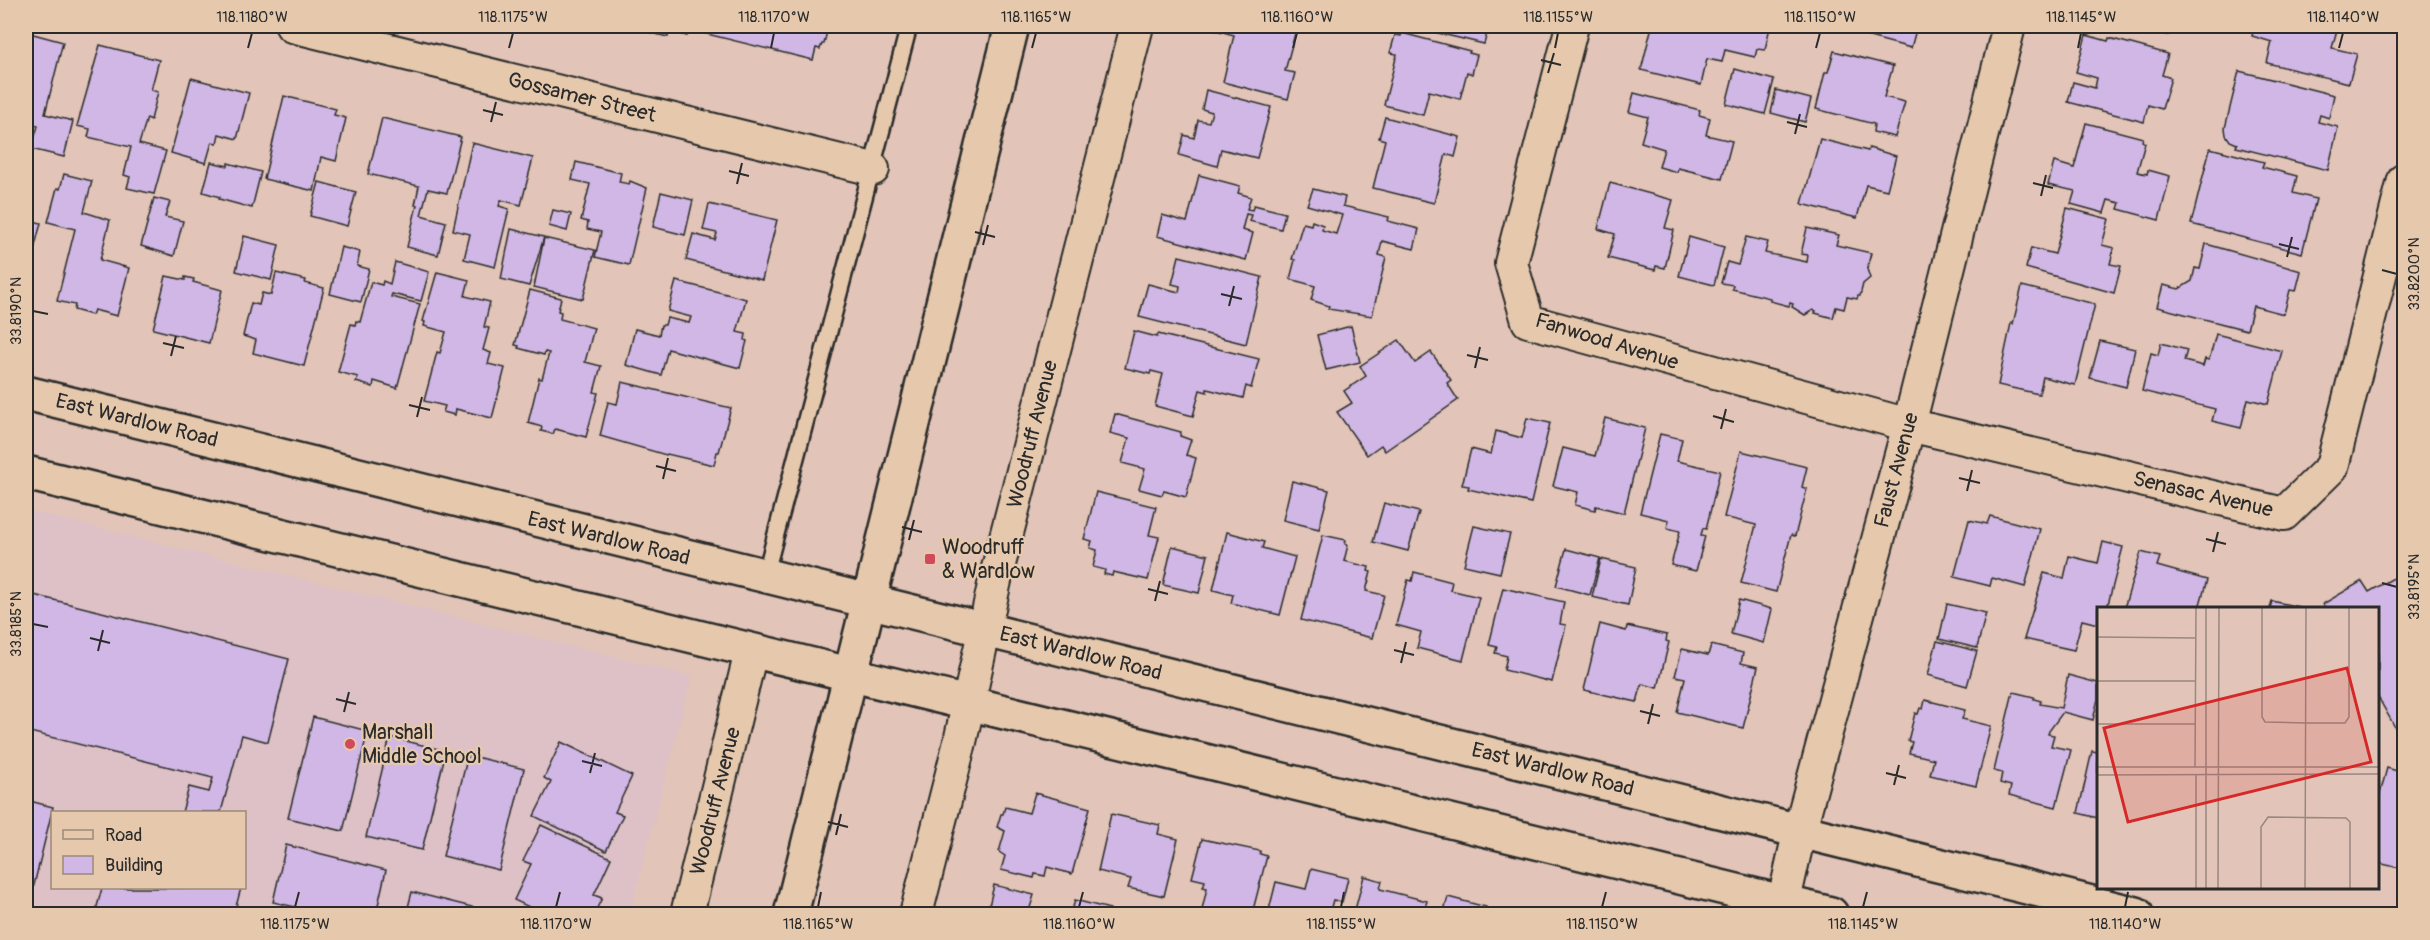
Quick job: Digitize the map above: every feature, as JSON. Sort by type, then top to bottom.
[{"type":"main road","points":[[791,915],[1012,26]]},
{"type":"main road","name":"East Wardlow Road","points":[[26,393],[1800,830],[2136,915]]},
{"type":"main road","points":[[26,473],[751,652],[968,703],[1782,909],[1831,915]]},
{"type":"street","name":"Gossamer Street","points":[[292,26],[873,169]]},
{"type":"street","name":"Woodruff Avenue","points":[[916,915],[968,703],[1001,555],[1137,26]]},
{"type":"street","name":"Fanwood Avenue","points":[[1572,26],[1511,263],[1528,321],[1909,425]]},
{"type":"street","name":"Faust Avenue","points":[[1782,909],[1800,830],[1909,425],[2009,26]]},
{"type":"street","name":"Senasac Avenue","points":[[1909,425],[2284,514],[2332,467],[2404,180]]},
{"type":"street","name":"Woodruff Avenue","points":[[687,915],[751,652]]},
{"type":"lane","points":[[765,576],[909,26]]},
{"type":"shaded area","name":"Marshall Middle School","points":[[26,510],[692,676],[630,914],[26,914]]},
{"type":"building","points":[[633,26],[689,26],[687,36],[669,31],[668,37],[632,28]]},
{"type":"building","points":[[705,26],[826,26],[824,31],[827,31],[824,44],[820,49],[816,48],[813,60],[703,33]]},
{"type":"building","points":[[1213,26],[1297,26],[1285,71],[1295,73],[1288,99],[1223,82],[1234,35],[1212,29]]},
{"type":"building","points":[[1422,26],[1489,26],[1484,44],[1421,29]]},
{"type":"building","points":[[1652,26],[1770,27],[1765,50],[1757,49],[1755,57],[1725,50],[1722,62],[1707,59],[1701,85],[1641,70]]},
{"type":"building","points":[[1842,26],[1917,26],[1911,48],[1847,31]]},
{"type":"building","points":[[2133,26],[2170,26],[2168,35]]},
{"type":"building","points":[[2254,26],[2338,26],[2332,48],[2357,54],[2349,83],[2267,63],[2272,42],[2252,36]]},
{"type":"building","points":[[26,32],[63,42],[45,114],[73,121],[64,157],[31,149],[38,126],[26,123]]},
{"type":"building","points":[[1402,33],[1470,51],[1469,53],[1477,55],[1472,74],[1467,72],[1460,99],[1429,91],[1423,115],[1384,105],[1397,54],[1390,53],[1395,35],[1401,36]]},
{"type":"building","points":[[2086,35],[2108,41],[2109,38],[2168,54],[2162,75],[2171,78],[2162,109],[2148,105],[2144,122],[2068,102],[2073,82],[2095,88],[2097,78],[2076,72]]},
{"type":"building","points":[[100,45],[159,60],[151,90],[158,92],[151,120],[147,118],[139,144],[166,151],[154,194],[127,188],[130,177],[124,175],[131,147],[88,137],[90,129],[77,126]]},
{"type":"building","points":[[1834,51],[1893,66],[1884,97],[1905,102],[1895,137],[1873,132],[1874,124],[1816,109],[1825,72],[1828,72]]},
{"type":"building","points":[[1735,69],[1774,80],[1765,114],[1726,104]]},
{"type":"building","points":[[2239,71],[2334,95],[2329,118],[2320,115],[2318,122],[2338,127],[2328,170],[2236,147],[2237,144],[2230,141],[2225,128]]},
{"type":"building","points":[[191,78],[249,93],[237,139],[219,134],[217,143],[212,142],[206,163],[171,153]]},
{"type":"building","points":[[1206,90],[1271,107],[1257,158],[1221,149],[1217,166],[1179,155],[1184,135],[1194,138],[1198,120],[1209,122],[1212,112],[1202,109]]},
{"type":"building","points":[[1776,90],[1811,99],[1805,122],[1771,113]]},
{"type":"building","points":[[1634,93],[1700,110],[1699,115],[1710,118],[1706,135],[1732,141],[1722,179],[1678,168],[1677,172],[1659,167],[1664,149],[1641,142],[1648,117],[1629,112]]},
{"type":"building","points":[[284,96],[336,109],[334,115],[346,118],[336,161],[321,157],[314,191],[264,179]]},
{"type":"building","points":[[1385,117],[1460,137],[1455,157],[1446,154],[1434,203],[1373,188],[1385,140],[1379,138]]},
{"type":"building","points":[[382,118],[461,137],[447,193],[428,189],[421,215],[446,222],[438,255],[407,247],[419,186],[368,174]]},
{"type":"building","points":[[2086,123],[2143,138],[2142,141],[2145,143],[2137,172],[2147,174],[2148,170],[2170,176],[2159,220],[2118,209],[2120,203],[2108,200],[2104,213],[2071,204],[2075,191],[2048,185],[2054,162],[2074,168]]},
{"type":"building","points":[[1820,139],[1868,151],[1869,148],[1896,156],[1887,190],[1866,185],[1857,218],[1802,204]]},
{"type":"building","points":[[472,143],[533,158],[521,205],[501,200],[499,206],[509,209],[495,267],[464,259],[470,234],[453,230]]},
{"type":"building","points":[[2210,148],[2264,162],[2262,167],[2297,176],[2293,193],[2316,199],[2302,253],[2191,224]]},
{"type":"building","points":[[211,162],[228,166],[228,163],[261,172],[252,208],[203,192]]},
{"type":"building","points":[[576,162],[621,173],[619,182],[629,184],[630,181],[647,188],[629,265],[595,257],[601,232],[587,229],[588,222],[581,220],[590,184],[572,180]]},
{"type":"building","points":[[64,174],[92,181],[84,212],[110,220],[100,260],[129,268],[117,316],[94,310],[92,315],[74,310],[75,305],[57,301],[75,229],[48,222],[57,188],[60,189]]},
{"type":"building","points":[[1199,175],[1240,186],[1238,193],[1251,197],[1247,209],[1252,210],[1254,205],[1285,213],[1281,229],[1249,221],[1251,215],[1246,214],[1242,230],[1253,233],[1246,260],[1157,236],[1162,215],[1187,222]]},
{"type":"building","points":[[319,182],[356,192],[347,226],[310,216]]},
{"type":"building","points":[[1610,183],[1673,200],[1665,228],[1674,230],[1665,268],[1656,266],[1655,270],[1608,258],[1615,234],[1598,229]]},
{"type":"building","points":[[1313,189],[1345,197],[1343,206],[1389,217],[1388,221],[1419,229],[1414,249],[1382,241],[1379,255],[1386,257],[1372,316],[1328,309],[1329,306],[1311,300],[1315,286],[1290,279],[1295,260],[1292,259],[1303,223],[1311,225],[1312,221],[1323,225],[1322,230],[1336,234],[1342,215],[1307,205]]},
{"type":"building","points":[[661,192],[693,200],[685,235],[653,227]]},
{"type":"building","points":[[154,198],[170,202],[165,217],[183,221],[174,256],[141,246]]},
{"type":"building","points":[[709,204],[777,220],[762,280],[686,260],[693,234],[715,240],[717,233],[703,230]]},
{"type":"building","points":[[2067,208],[2109,219],[2102,245],[2114,248],[2110,264],[2121,266],[2114,293],[2026,268],[2031,248],[2055,254]]},
{"type":"building","points":[[553,210],[571,214],[567,231],[549,226]]},
{"type":"building","points":[[26,219],[41,223],[26,280]]},
{"type":"building","points":[[1807,228],[1839,235],[1836,245],[1871,253],[1867,269],[1870,278],[1863,284],[1860,296],[1857,299],[1847,297],[1844,309],[1836,307],[1833,318],[1815,313],[1816,311],[1813,310],[1805,315],[1792,307],[1793,304],[1790,303],[1789,306],[1770,301],[1770,298],[1732,289],[1733,285],[1721,283],[1727,262],[1738,265],[1746,237],[1768,242],[1765,253],[1807,262],[1808,255],[1801,254]]},
{"type":"building","points":[[511,229],[544,237],[529,286],[501,279]]},
{"type":"building","points":[[244,236],[279,245],[271,280],[236,271]]},
{"type":"building","points":[[1689,237],[1724,247],[1714,285],[1679,276]]},
{"type":"building","points":[[544,238],[595,250],[583,299],[534,287]]},
{"type":"building","points":[[2206,244],[2301,271],[2296,291],[2290,290],[2284,314],[2253,306],[2247,330],[2157,307],[2163,285],[2179,289],[2192,281],[2195,268],[2200,269]]},
{"type":"building","points":[[341,247],[360,252],[357,266],[369,269],[361,302],[330,294]]},
{"type":"building","points":[[1179,256],[1262,277],[1246,344],[1139,317],[1148,284],[1179,292],[1180,286],[1172,284]]},
{"type":"building","points":[[395,262],[429,272],[421,301],[392,294],[391,297],[420,304],[397,388],[374,381],[373,387],[356,382],[358,377],[338,372],[351,324],[355,325],[356,321],[360,322],[371,282],[382,285],[383,281],[390,284]]},
{"type":"building","points":[[437,272],[469,280],[465,296],[490,302],[484,327],[489,328],[483,350],[491,353],[488,364],[505,368],[492,418],[456,409],[455,415],[443,412],[445,406],[424,401],[437,352],[440,353],[446,332],[424,326],[423,321]]},
{"type":"building","points":[[276,273],[306,280],[305,283],[324,288],[304,366],[253,353],[256,340],[243,336],[251,303],[259,305],[262,293],[271,295]]},
{"type":"building","points":[[166,276],[185,280],[185,277],[194,279],[193,282],[222,290],[209,343],[153,329]]},
{"type":"building","points":[[676,281],[746,299],[737,332],[746,334],[745,340],[747,341],[740,368],[668,349],[661,375],[626,365],[635,329],[659,335],[661,325],[665,325],[667,318],[689,323],[691,317],[668,311]]},
{"type":"building","points":[[2022,286],[2095,304],[2075,385],[2043,377],[2039,394],[1998,385],[2011,323],[2013,324]]},
{"type":"building","points":[[530,290],[561,298],[558,311],[561,312],[560,319],[594,328],[585,362],[601,366],[594,392],[598,393],[586,437],[555,429],[553,434],[541,431],[542,427],[528,423],[539,378],[542,379],[549,353],[545,352],[544,355],[518,348],[519,346],[515,345]]},
{"type":"building","points":[[1351,326],[1360,362],[1326,370],[1317,335]]},
{"type":"building","points":[[1134,331],[1157,337],[1158,334],[1259,359],[1251,388],[1246,386],[1243,398],[1207,389],[1207,392],[1200,390],[1193,416],[1155,406],[1163,374],[1151,371],[1150,374],[1125,368]]},
{"type":"building","points":[[2216,334],[2282,351],[2268,404],[2248,399],[2241,428],[2212,421],[2215,409],[2142,391],[2151,353],[2158,355],[2161,343],[2187,350],[2184,361],[2203,366],[2205,359],[2209,360]]},
{"type":"building","points":[[1399,340],[1415,363],[1431,352],[1451,380],[1447,383],[1458,400],[1385,451],[1381,445],[1367,455],[1337,412],[1352,403],[1344,391],[1366,376],[1360,366]]},
{"type":"building","points":[[2100,341],[2135,349],[2126,387],[2090,378]]},
{"type":"building","points":[[622,382],[731,408],[714,465],[666,455],[600,436],[608,402],[617,404]]},
{"type":"building","points":[[1115,414],[1181,432],[1180,436],[1191,440],[1186,455],[1196,458],[1186,497],[1164,491],[1162,495],[1139,489],[1145,469],[1122,463],[1129,438],[1110,433]]},
{"type":"building","points":[[1527,418],[1550,423],[1531,503],[1468,489],[1469,486],[1462,485],[1471,449],[1491,454],[1496,431],[1522,438]]},
{"type":"building","points":[[1605,418],[1645,428],[1624,513],[1596,506],[1595,510],[1575,505],[1578,492],[1553,486],[1563,448],[1595,456]]},
{"type":"building","points":[[1660,434],[1682,439],[1677,461],[1720,471],[1706,529],[1703,528],[1701,535],[1705,536],[1696,571],[1671,565],[1680,531],[1667,528],[1669,520],[1640,513]]},
{"type":"building","points":[[1741,451],[1807,467],[1802,487],[1807,489],[1795,536],[1791,535],[1776,592],[1741,583],[1756,525],[1724,517]]},
{"type":"building","points":[[1292,481],[1329,490],[1319,529],[1283,520]]},
{"type":"building","points":[[1096,492],[1156,507],[1149,535],[1159,537],[1148,580],[1113,572],[1112,576],[1104,574],[1105,570],[1093,567],[1097,550],[1090,548],[1092,541],[1084,539]]},
{"type":"building","points":[[1384,503],[1419,512],[1408,551],[1373,542]]},
{"type":"building","points":[[1990,516],[2040,529],[2025,587],[1992,578],[1990,586],[1954,577],[1969,520],[1987,524]]},
{"type":"building","points":[[1474,526],[1510,534],[1500,573],[1464,565]]},
{"type":"building","points":[[1227,532],[1264,542],[1262,548],[1295,557],[1280,615],[1231,603],[1233,595],[1213,590]]},
{"type":"building","points":[[1323,535],[1346,540],[1345,544],[1348,545],[1344,561],[1369,567],[1368,571],[1371,572],[1366,591],[1384,595],[1372,638],[1301,620]]},
{"type":"building","points":[[2103,542],[2123,547],[2107,607],[2097,607],[2097,624],[2082,620],[2074,650],[2024,639],[2044,573],[2064,578],[2069,556],[2098,563]]},
{"type":"building","points":[[1172,546],[1208,555],[1199,593],[1163,585]]},
{"type":"building","points":[[1566,549],[1600,558],[1590,595],[1556,586]]},
{"type":"building","points":[[2141,552],[2160,557],[2157,566],[2207,580],[2199,607],[2124,607]]},
{"type":"building","points":[[1601,559],[1636,567],[1628,605],[1592,597]]},
{"type":"building","points":[[1414,572],[1452,582],[1450,590],[1479,597],[1463,660],[1417,648],[1421,632],[1396,625],[1408,580],[1412,581]]},
{"type":"building","points":[[2402,573],[2404,577],[2404,724],[2396,729],[2379,699],[2379,607],[2324,607],[2323,604],[2362,581],[2369,592]]},
{"type":"building","points":[[1503,588],[1564,602],[1560,624],[1566,625],[1552,682],[1504,670],[1507,656],[1495,653],[1497,647],[1489,645]]},
{"type":"building","points":[[26,593],[289,659],[268,742],[242,735],[221,811],[182,811],[189,787],[209,792],[213,778],[26,731]]},
{"type":"building","points":[[1739,600],[1772,609],[1764,643],[1731,634]]},
{"type":"building","points":[[2272,601],[2299,607],[2270,607]]},
{"type":"building","points":[[1947,604],[1986,613],[1977,648],[1939,639]]},
{"type":"building","points":[[1600,624],[1626,631],[1627,626],[1667,635],[1666,641],[1669,642],[1658,688],[1642,684],[1637,702],[1584,690]]},
{"type":"building","points":[[1937,641],[1977,651],[1967,686],[1928,675]]},
{"type":"building","points":[[1711,645],[1743,653],[1741,663],[1758,667],[1743,728],[1677,712],[1685,678],[1675,676],[1682,649],[1708,655]]},
{"type":"building","points":[[2068,675],[2097,683],[2097,703],[2093,720],[2063,712],[2048,734],[2054,735],[2051,746],[2071,750],[2056,807],[2009,795],[2011,786],[2000,783],[2002,773],[1994,771],[2013,692],[2034,697],[2041,701],[2040,704],[2061,708]]},
{"type":"building","points":[[1925,700],[1965,710],[1962,719],[1991,726],[1976,786],[1930,775],[1934,759],[1909,753],[1912,742],[1908,741],[1915,713],[1918,714],[1920,708],[1923,709]]},
{"type":"building","points":[[313,717],[368,731],[343,831],[288,818]]},
{"type":"building","points":[[390,737],[446,751],[422,850],[366,837]]},
{"type":"building","points":[[561,742],[632,776],[615,812],[623,815],[606,851],[534,816],[551,782],[544,778]]},
{"type":"building","points":[[2092,751],[2097,752],[2097,818],[2078,813]]},
{"type":"building","points":[[468,755],[524,769],[499,870],[443,856]]},
{"type":"building","points":[[2387,768],[2404,773],[2404,869],[2379,863],[2379,797]]},
{"type":"building","points":[[1035,793],[1090,808],[1072,874],[1047,867],[1045,876],[1035,874],[1034,878],[1001,870],[1005,856],[999,852],[1005,831],[997,827],[1001,814],[1005,807],[1029,813]]},
{"type":"building","points":[[26,800],[53,807],[26,914]]},
{"type":"building","points":[[1111,814],[1160,825],[1158,834],[1178,839],[1164,896],[1128,888],[1131,879],[1098,871]]},
{"type":"building","points":[[541,825],[611,858],[594,895],[602,898],[594,914],[544,914],[514,900],[531,864],[523,861]]},
{"type":"building","points":[[1202,839],[1260,851],[1260,854],[1267,856],[1252,914],[1201,914],[1207,888],[1203,887],[1205,881],[1192,878]]},
{"type":"building","points":[[286,845],[386,870],[376,914],[326,914],[273,902]]},
{"type":"building","points":[[1311,869],[1348,878],[1342,902],[1333,900],[1329,914],[1268,914],[1276,882],[1306,889]]},
{"type":"building","points":[[1364,876],[1382,881],[1380,889],[1427,901],[1423,914],[1348,914],[1349,909],[1355,910]]},
{"type":"building","points":[[994,885],[1034,895],[1028,914],[987,914]]},
{"type":"building","points":[[102,889],[241,889],[234,914],[95,914]]},
{"type":"building","points":[[412,892],[484,910],[483,914],[420,914],[407,911]]},
{"type":"building","points":[[1448,897],[1486,907],[1484,914],[1443,914]]},
{"type":"building","points":[[1075,900],[1110,909],[1109,914],[1071,914]]},
{"type":"place","name":"Woodruff & Wardlow","points":[[930,559]]},
{"type":"place","name":"Marshall Middle School","points":[[350,744]]}]
